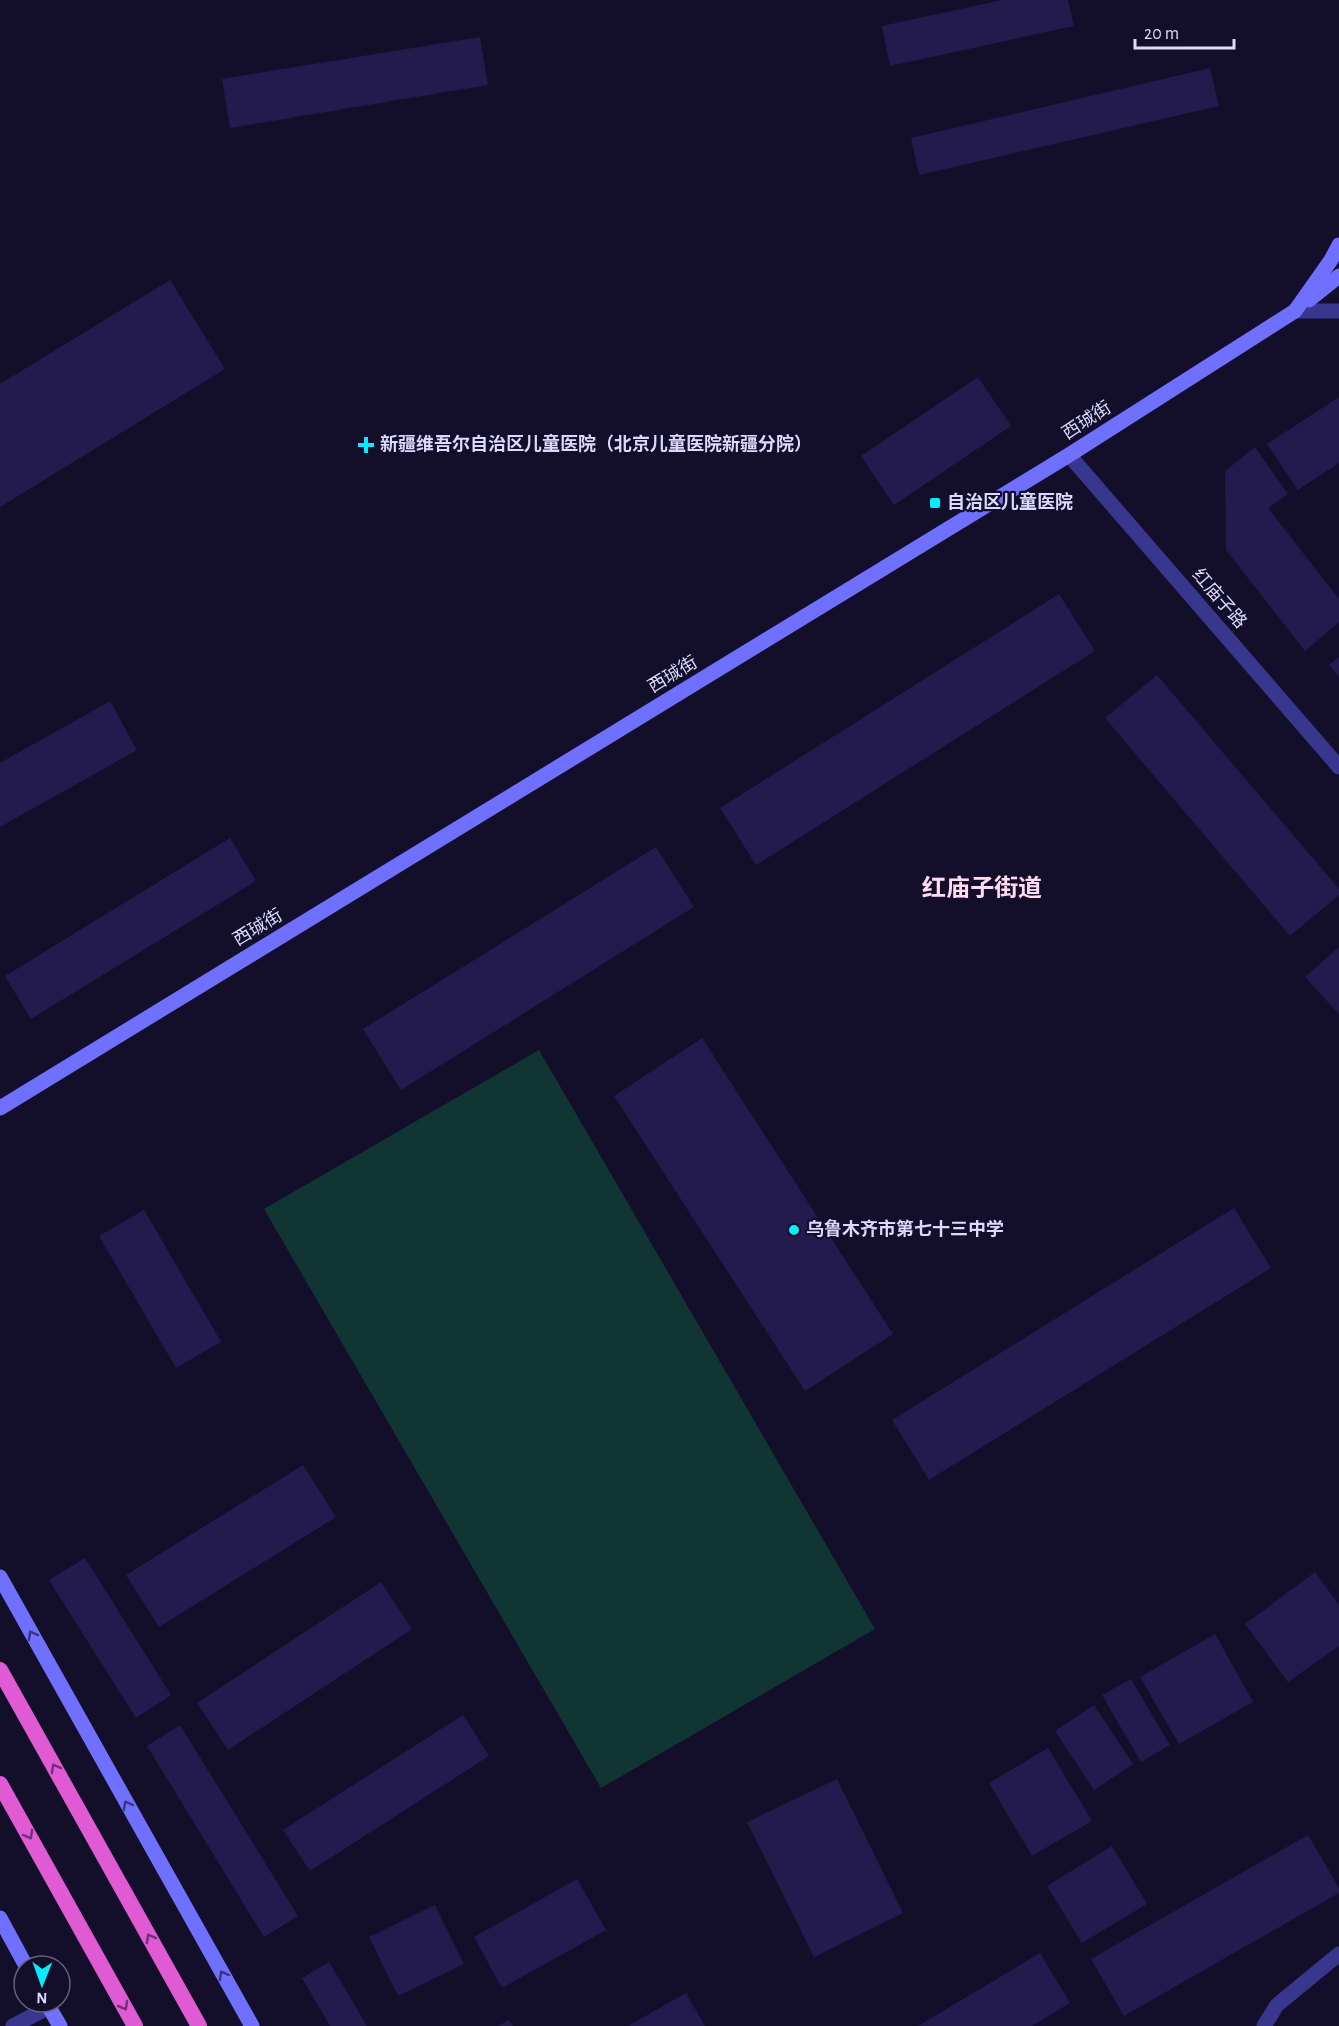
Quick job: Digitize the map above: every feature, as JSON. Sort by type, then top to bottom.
[{"type":"highway","points":[[0,1670],[199,2026]]},
{"type":"highway","points":[[0,1784],[135,2026]]},
{"type":"main road","name":"西珹街","points":[[0,1108],[1069,455],[1295,311],[1331,260],[1339,244]]},
{"type":"main road","points":[[1295,311],[1339,276]]},
{"type":"main road","points":[[0,1577],[252,2026]]},
{"type":"main road","points":[[0,1918],[20,1954]]},
{"type":"street","points":[[1295,311],[1339,311]]},
{"type":"street","name":"红庙子路","points":[[1069,455],[1339,767]]},
{"type":"street","points":[[1264,2026],[1277,2005],[1339,1954]]},
{"type":"street","points":[[14,2026],[33,2014]]},
{"type":"green space","points":[[539,1050],[875,1629],[601,1788],[264,1209]]},
{"type":"building","points":[[1002,0],[1068,0],[1074,26],[890,66],[882,26]]},
{"type":"building","points":[[480,37],[488,85],[230,128],[222,79]]},
{"type":"building","points":[[1210,68],[1219,106],[919,175],[911,138]]},
{"type":"building","points":[[170,280],[225,369],[0,507],[0,384]]},
{"type":"building","points":[[978,377],[1011,426],[894,505],[861,456]]},
{"type":"building","points":[[1339,397],[1339,463],[1298,490],[1267,444]]},
{"type":"building","points":[[1255,447],[1288,494],[1268,508],[1339,599],[1339,622],[1305,651],[1226,550],[1225,471]]},
{"type":"building","points":[[1059,594],[1095,651],[756,865],[720,808]]},
{"type":"building","points":[[1339,657],[1339,677],[1329,665]]},
{"type":"building","points":[[1157,675],[1339,889],[1339,895],[1290,936],[1105,718]]},
{"type":"building","points":[[110,701],[137,750],[0,827],[0,763]]},
{"type":"building","points":[[230,838],[256,881],[31,1019],[5,976]]},
{"type":"building","points":[[656,847],[694,907],[401,1090],[363,1029]]},
{"type":"building","points":[[1339,947],[1339,1014],[1305,977]]},
{"type":"building","points":[[702,1038],[893,1334],[805,1391],[614,1096]]},
{"type":"building","points":[[1234,1208],[1271,1268],[929,1480],[892,1420]]},
{"type":"building","points":[[144,1210],[221,1342],[176,1368],[99,1236]]},
{"type":"building","points":[[303,1465],[336,1517],[159,1627],[126,1575]]},
{"type":"building","points":[[85,1558],[171,1695],[136,1718],[49,1580]]},
{"type":"building","points":[[1315,1572],[1339,1605],[1339,1646],[1288,1682],[1245,1624]]},
{"type":"building","points":[[381,1582],[412,1629],[228,1750],[197,1703]]},
{"type":"building","points":[[1215,1634],[1253,1702],[1179,1744],[1140,1677]]},
{"type":"building","points":[[1131,1679],[1170,1745],[1141,1762],[1102,1695]]},
{"type":"building","points":[[1094,1705],[1133,1764],[1094,1790],[1055,1731]]},
{"type":"building","points":[[463,1715],[489,1756],[310,1871],[283,1830]]},
{"type":"building","points":[[180,1725],[298,1916],[264,1937],[147,1746]]},
{"type":"building","points":[[1048,1748],[1092,1821],[1032,1856],[989,1783]]},
{"type":"building","points":[[837,1779],[903,1913],[814,1957],[747,1822]]},
{"type":"building","points":[[1308,1835],[1339,1888],[1339,1893],[1124,2016],[1091,1959]]},
{"type":"building","points":[[1112,1846],[1147,1904],[1082,1943],[1047,1886]]},
{"type":"building","points":[[577,1879],[606,1930],[502,1988],[474,1937]]},
{"type":"building","points":[[435,1905],[464,1964],[398,1996],[369,1937]]},
{"type":"building","points":[[1040,1953],[1070,2003],[1032,2026],[918,2026]]},
{"type":"building","points":[[329,1962],[367,2026],[330,2026],[302,1978]]},
{"type":"building","points":[[686,1993],[705,2026],[628,2026]]},
{"type":"building","points":[[509,2020],[513,2026],[498,2026]]},
{"type":"place","name":"新疆维吾尔自治区儿童医院（北京儿童医院新疆分院）","points":[[366,445]]},
{"type":"place","name":"自治区儿童医院","points":[[935,503]]},
{"type":"place","name":"乌鲁木齐市第七十三中学","points":[[794,1230]]},
{"type":"district","name":"红庙子街道","points":[[982,889]]}]
